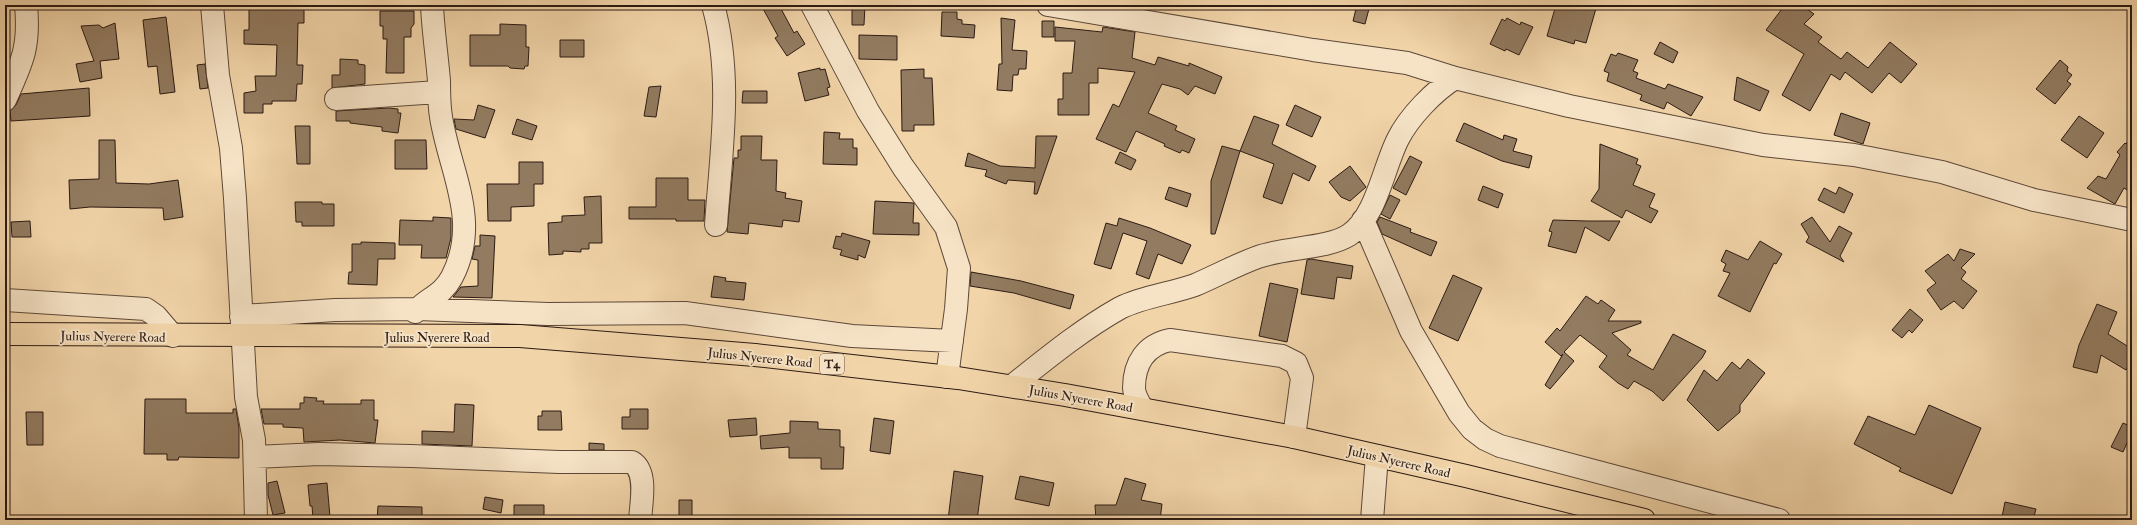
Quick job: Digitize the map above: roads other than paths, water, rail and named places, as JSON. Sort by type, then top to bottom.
[{"type":"highway","name":"Julius Nyerere Road","points":[[5,334],[173,336],[241,326],[404,337],[520,336],[755,355],[947,377],[1012,386],[1142,408],[1377,456],[1474,478],[1644,520]]},
{"type":"street","points":[[5,100],[24,59],[27,35],[26,5]]},
{"type":"street","points":[[212,5],[218,75],[231,148],[246,397],[254,440],[256,520]]},
{"type":"street","points":[[404,337],[411,320],[418,309],[437,296],[448,283],[458,260],[465,231],[462,200],[447,148],[441,118],[432,5]]},
{"type":"street","points":[[713,5],[720,31],[725,88],[716,225]]},
{"type":"street","points":[[812,5],[868,111],[903,167],[946,227],[959,268],[947,377]]},
{"type":"street","points":[[1048,5],[1306,49],[1407,63],[1455,78],[1569,106],[1763,145],[1854,155],[1942,172],[2034,200],[2132,220]]},
{"type":"street","points":[[1012,386],[1084,331],[1130,303],[1148,296],[1194,285],[1260,256],[1282,250],[1338,240],[1351,234],[1363,220],[1372,204],[1385,167],[1404,129],[1438,88],[1455,78]]},
{"type":"street","points":[[336,99],[438,92]]},
{"type":"street","points":[[1363,220],[1411,331],[1459,413],[1472,429],[1484,439],[1500,446],[1779,520]]},
{"type":"street","points":[[5,300],[146,310],[156,316],[173,336]]},
{"type":"street","points":[[241,326],[320,311],[418,309],[548,314],[685,313],[852,336],[952,341]]},
{"type":"street","points":[[1142,408],[1133,389],[1137,366],[1141,356],[1160,342],[1170,340],[1282,356],[1296,363],[1302,378],[1294,438]]},
{"type":"street","points":[[255,457],[319,454],[559,462],[632,462],[638,466],[641,474],[640,520]]},
{"type":"street","points":[[1372,520],[1377,456]]}]
